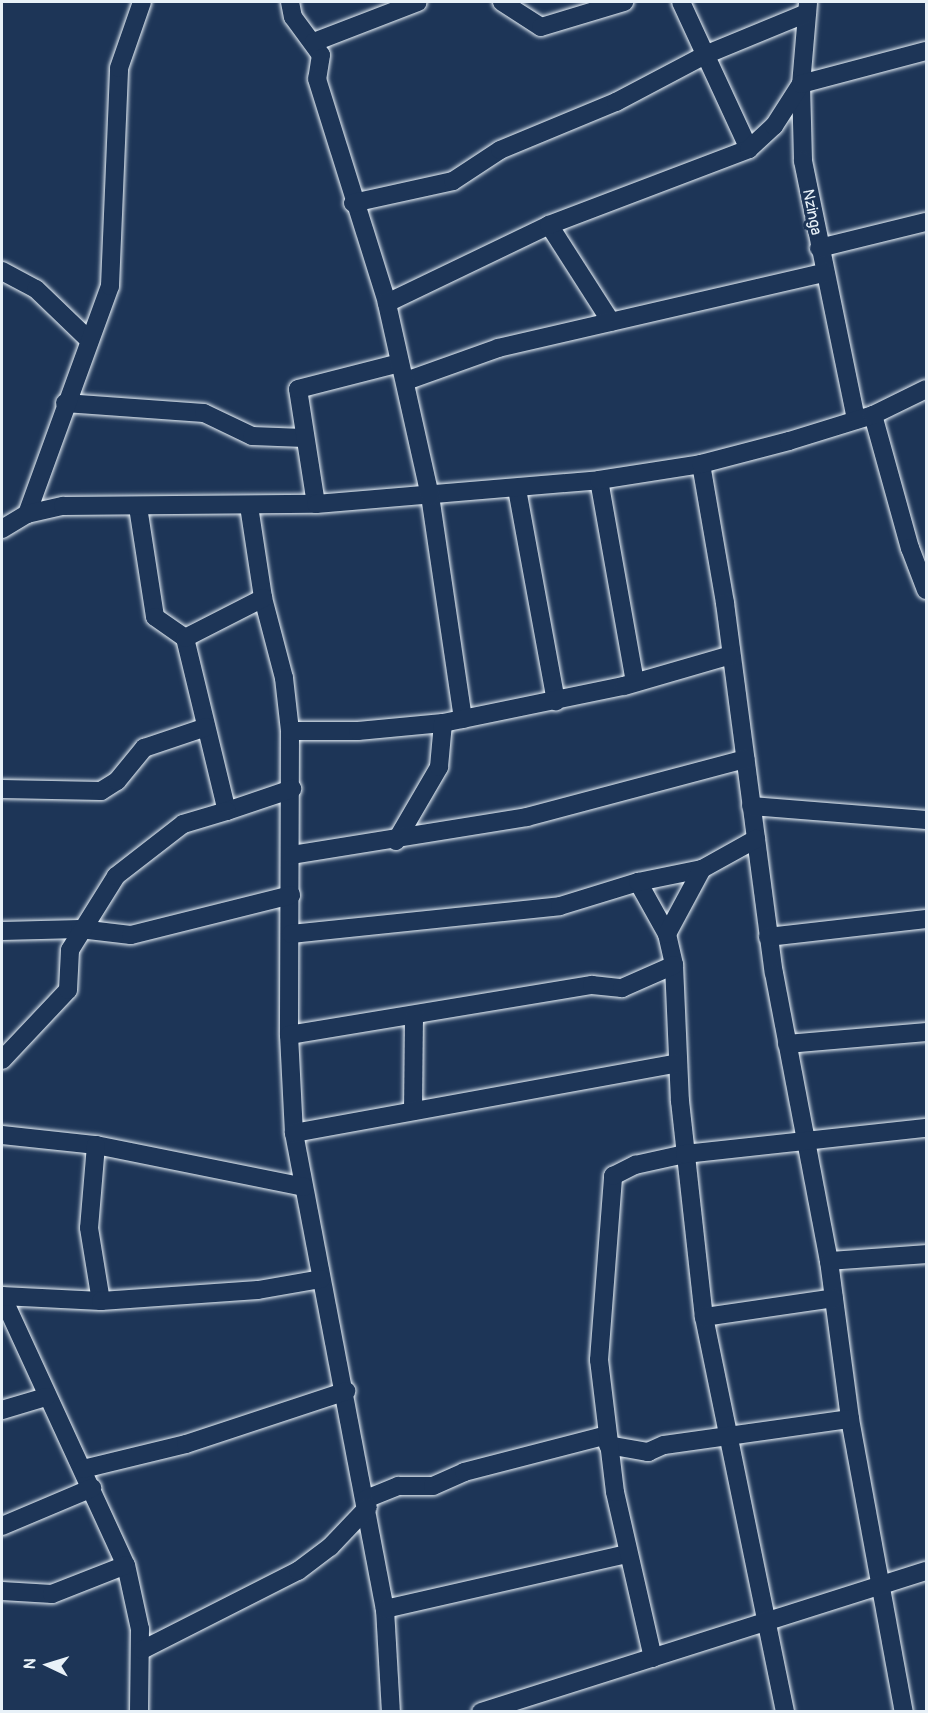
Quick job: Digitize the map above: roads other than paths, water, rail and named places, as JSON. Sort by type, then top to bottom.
[{"type":"street","points":[[27,514],[87,338],[110,286],[118,68],[142,2]]},
{"type":"street","points":[[290,2],[293,17],[314,42],[321,55],[317,79],[353,203],[387,303],[406,381],[430,496],[463,719]]},
{"type":"street","points":[[314,42],[418,2]]},
{"type":"street","points":[[502,2],[541,27],[624,2]]},
{"type":"street","points":[[681,2],[749,149]]},
{"type":"street","points":[[353,203],[453,181],[500,150],[616,102],[705,55],[808,7]]},
{"type":"street","name":"Nzinga","points":[[808,7],[801,84],[803,160],[824,273],[865,417],[910,548],[927,590]]},
{"type":"street","points":[[387,303],[549,225],[749,149],[774,126],[801,84],[927,51]]},
{"type":"street","points":[[819,248],[927,222]]},
{"type":"street","points":[[549,225],[611,322]]},
{"type":"street","points":[[2,271],[36,289],[87,338]]},
{"type":"street","points":[[406,381],[498,348],[824,273]]},
{"type":"street","points":[[316,504],[297,396],[302,386],[400,363]]},
{"type":"street","points":[[2,529],[27,514],[89,504],[138,507],[316,504],[517,489],[599,480],[700,464],[865,417],[927,389]]},
{"type":"street","points":[[65,403],[204,413],[252,435],[304,438]]},
{"type":"street","points":[[700,464],[731,654],[768,936],[802,1141],[829,1261],[850,1419],[882,1582],[904,1712]]},
{"type":"street","points":[[599,480],[635,682]]},
{"type":"street","points":[[517,489],[556,701]]},
{"type":"street","points":[[249,506],[263,598],[284,678],[290,731],[292,855],[289,1035],[294,1133],[321,1279],[346,1391],[385,1609],[391,1712]]},
{"type":"street","points":[[138,507],[155,617],[185,638],[227,811]]},
{"type":"street","points":[[185,638],[263,598]]},
{"type":"street","points":[[290,731],[358,731],[443,723],[556,701],[635,682],[731,654]]},
{"type":"street","points":[[396,841],[439,767],[443,723]]},
{"type":"street","points":[[2,789],[101,791],[117,781],[144,748],[206,727]]},
{"type":"street","points":[[292,855],[396,841],[538,814],[744,759]]},
{"type":"street","points":[[2,1060],[68,990],[67,962],[80,929],[130,861],[183,824],[292,789]]},
{"type":"street","points":[[751,806],[927,820]]},
{"type":"street","points":[[291,934],[560,906],[638,882],[702,869],[756,839]]},
{"type":"street","points":[[667,934],[702,869]]},
{"type":"street","points":[[638,882],[667,934],[674,965],[678,1063],[704,1317],[780,1708]]},
{"type":"street","points":[[2,931],[80,929],[143,933],[291,895]]},
{"type":"street","points":[[768,936],[927,919]]},
{"type":"street","points":[[289,1035],[592,985],[622,988],[674,965]]},
{"type":"street","points":[[413,1112],[414,1016]]},
{"type":"street","points":[[787,1044],[927,1032]]},
{"type":"street","points":[[294,1133],[678,1063]]},
{"type":"street","points":[[653,1658],[627,1554],[608,1440],[599,1360],[609,1184],[619,1171],[686,1154],[927,1128]]},
{"type":"street","points":[[2,1135],[96,1145],[304,1186]]},
{"type":"street","points":[[96,1145],[89,1228],[101,1301]]},
{"type":"street","points":[[829,1261],[927,1254]]},
{"type":"street","points":[[139,1712],[142,1650],[126,1565],[83,1469],[46,1397],[2,1296],[101,1301],[258,1290],[321,1279]]},
{"type":"street","points":[[704,1317],[834,1298]]},
{"type":"street","points":[[83,1469],[186,1444],[346,1391]]},
{"type":"street","points":[[2,1410],[46,1397]]},
{"type":"street","points":[[142,1650],[298,1571],[330,1547],[367,1503],[398,1486],[433,1486],[464,1472],[608,1440],[648,1452],[727,1435],[850,1419]]},
{"type":"street","points":[[2,1526],[92,1488]]},
{"type":"street","points":[[385,1609],[627,1554]]},
{"type":"street","points":[[2,1592],[52,1594],[126,1565]]},
{"type":"street","points":[[481,1712],[502,1708],[882,1582],[927,1571]]}]
